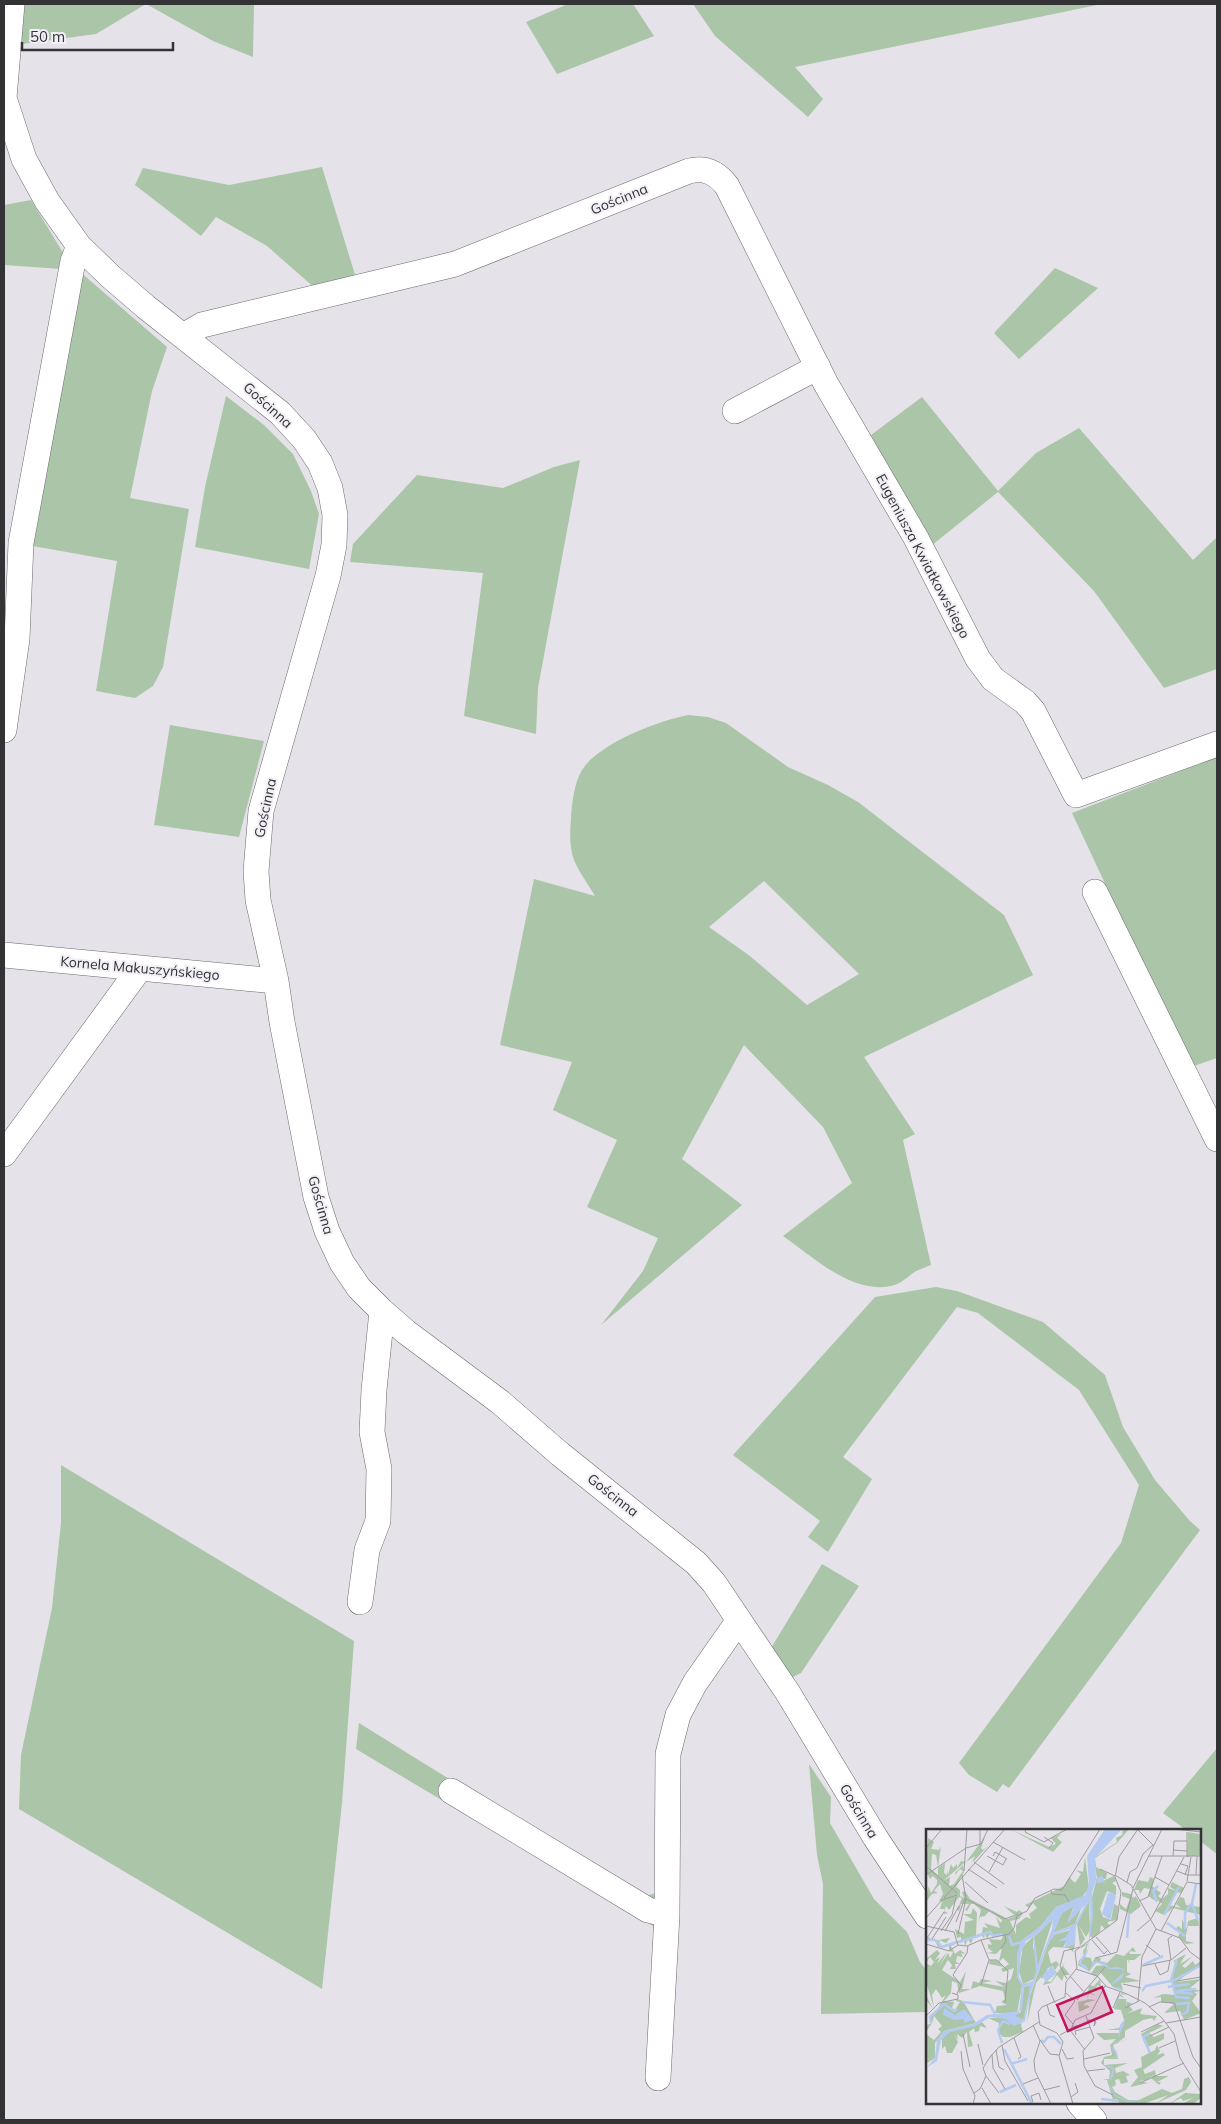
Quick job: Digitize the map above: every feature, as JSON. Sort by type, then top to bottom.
[{"type":"street","name":"Gościnna","points":[[12,4],[4,98],[24,159],[47,201],[79,246],[146,307],[280,413],[304,439],[320,463],[330,488],[335,515],[334,545],[328,576],[261,811],[256,871],[258,900],[276,981],[316,1197],[327,1231],[342,1263],[358,1288],[406,1332],[500,1402],[560,1454],[696,1563],[714,1583],[788,1693],[875,1837],[926,1914]]},
{"type":"street","name":"Gościnna","points":[[183,336],[202,325],[455,264],[689,171],[703,170],[712,172]]},
{"type":"street","name":"Eugeniusza Kwiatkowskiego","points":[[712,172],[720,177],[727,186],[818,368],[916,538],[978,659],[993,680],[1025,702],[1033,711],[1076,795],[1217,744]]},
{"type":"street","points":[[4,730],[17,639],[21,543],[73,260],[79,246]]},
{"type":"street","points":[[735,411],[818,368]]},
{"type":"street","points":[[1096,892],[1217,1139]]},
{"type":"street","name":"Kornela Makuszyńskiego","points":[[4,955],[276,981]]},
{"type":"street","points":[[4,1154],[140,968]]},
{"type":"street","points":[[360,1602],[367,1550],[378,1521],[379,1469],[372,1432],[382,1311]]},
{"type":"street","points":[[658,2078],[667,1916],[668,1754],[678,1714],[695,1683],[739,1620]]},
{"type":"street","points":[[451,1790],[648,1910],[667,1916]]},
{"type":"street","points":[[1080,2104],[1094,2120]]},
{"type":"green space","points":[[20,4],[146,4],[96,34],[15,45]]},
{"type":"green space","points":[[146,4],[254,4],[253,57],[213,41]]},
{"type":"green space","points":[[568,4],[633,4],[654,36],[557,74],[526,22]]},
{"type":"green space","points":[[693,4],[1102,4],[795,67],[823,99],[808,117],[715,36]]},
{"type":"green space","points":[[322,167],[356,278],[317,290],[267,246],[216,217],[201,236],[135,185],[143,168],[229,185]]},
{"type":"green space","points":[[31,200],[65,256],[62,269],[4,265],[4,205]]},
{"type":"green space","points":[[1055,268],[1098,288],[1019,359],[994,333]]},
{"type":"green space","points":[[79,271],[167,347],[152,391],[130,498],[189,509],[163,667],[153,686],[135,698],[96,691],[117,561],[27,545]]},
{"type":"green space","points":[[226,396],[264,425],[293,454],[311,491],[319,514],[309,569],[195,547],[205,487]]},
{"type":"green space","points":[[922,397],[998,491],[1036,453],[1079,428],[1193,560],[1217,537],[1217,669],[1164,688],[1094,591],[998,492],[931,546],[871,435]]},
{"type":"green space","points":[[580,460],[538,688],[536,734],[464,716],[483,573],[350,562],[353,544],[417,475],[503,488],[554,467]]},
{"type":"green space","points":[[688,715],[708,717],[726,723],[788,767],[828,785],[858,802],[1004,915],[1033,975],[864,1057],[915,1134],[903,1140],[931,1265],[916,1271],[897,1284],[882,1287],[867,1286],[836,1274],[783,1236],[852,1183],[823,1127],[744,1045],[682,1159],[742,1205],[601,1325],[643,1271],[658,1238],[587,1207],[617,1140],[553,1110],[572,1062],[500,1045],[534,879],[595,896],[572,855],[570,828],[573,800],[575,787],[582,770],[590,760],[615,742],[661,722]],"holes":[[[764,881],[859,974],[807,1005],[750,956],[709,927]]]},
{"type":"green space","points":[[170,725],[264,741],[239,837],[154,825]]},
{"type":"green space","points":[[1217,757],[1217,1058],[1191,1067],[1072,813]]},
{"type":"green space","points":[[936,1287],[957,1291],[1043,1322],[1105,1375],[1123,1427],[1155,1480],[1200,1530],[1009,1788],[1003,1784],[997,1792],[969,1775],[959,1763],[1121,1543],[1139,1485],[1079,1390],[978,1313],[957,1307],[843,1457],[872,1479],[828,1552],[808,1537],[820,1521],[733,1455],[875,1297]]},
{"type":"green space","points":[[61,1465],[354,1641],[342,1803],[322,1989],[19,1809],[21,1755],[52,1608],[61,1523]]},
{"type":"green space","points":[[822,1564],[859,1586],[801,1673],[791,1678],[771,1648]]},
{"type":"green space","points":[[359,1723],[641,1898],[664,1890],[663,1932],[356,1749]]},
{"type":"green space","points":[[1217,1748],[1217,1854],[1201,1842],[1201,1829],[1185,1829],[1163,1813]]},
{"type":"green space","points":[[809,1764],[831,1797],[830,1823],[874,1899],[907,1932],[920,1962],[926,1970],[926,2012],[821,2014],[823,1884],[817,1855]]}]
